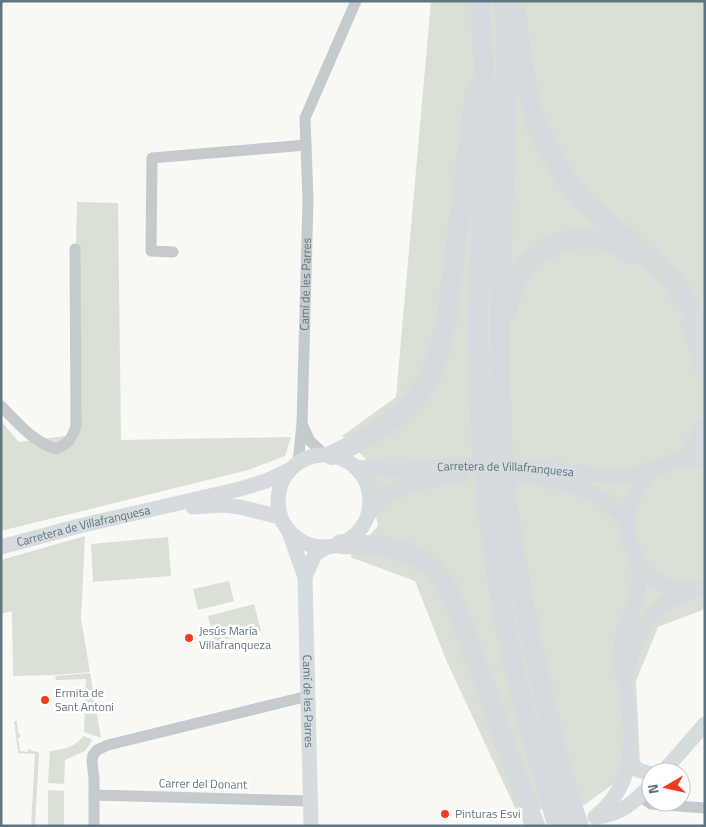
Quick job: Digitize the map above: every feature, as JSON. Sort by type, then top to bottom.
[{"type":"highway","points":[[480,1],[486,126],[478,308],[480,414],[489,527],[503,617],[524,708],[560,799],[587,821]]},
{"type":"highway","points":[[504,1],[506,128],[500,350],[504,465],[518,574],[561,771],[558,826]]},
{"type":"highway","points":[[515,1],[527,86],[536,124],[561,172],[581,199],[643,252],[673,281],[694,313],[705,337]]},
{"type":"highway","points":[[328,455],[359,442],[403,410],[418,394],[430,375],[440,352],[447,318],[474,97],[484,59]]},
{"type":"highway","points":[[500,350],[516,281],[528,265],[541,252],[557,244],[574,238],[593,238],[608,241],[622,248],[651,270],[665,286],[679,304],[689,322],[698,343],[705,369]]},
{"type":"highway","points":[[684,459],[694,449],[705,430]]},
{"type":"highway","points":[[334,546],[384,546],[414,555],[433,569],[447,588],[462,621],[532,817]]},
{"type":"main road","points":[[328,455],[348,461],[362,475],[367,484],[370,505],[368,515],[358,533],[334,546],[306,544],[289,532],[280,517],[277,505],[278,492],[282,480],[294,466],[306,458],[328,455]]},
{"type":"main road","points":[[700,590],[682,590],[669,586],[656,580],[646,571],[637,560],[631,548],[627,521],[629,506],[635,492],[655,470],[669,463],[684,459],[705,460]]},
{"type":"main road","name":"Carretera de Villafranquesa","points":[[1,547],[80,526],[166,507],[185,500],[240,489],[266,481],[294,466]]},
{"type":"main road","name":"Carretera de Villafranquesa","points":[[355,467],[396,471],[453,466],[522,467],[607,476],[623,476],[655,470]]},
{"type":"main road","name":"Carretera de Villafranquesa","points":[[368,515],[386,495],[406,486],[464,474],[495,473],[531,477],[577,487],[603,500],[627,521]]},
{"type":"main road","name":"Carretera de Villafranquesa","points":[[166,507],[185,508],[223,505],[240,507],[280,517]]},
{"type":"main road","name":"Camí de les Parres","points":[[289,532],[305,576],[311,826]]},
{"type":"main road","name":"Camí de les Parres","points":[[305,576],[315,554],[334,546]]},
{"type":"main road","points":[[587,821],[604,810],[615,796],[625,777],[630,761],[630,728],[626,685],[620,663],[622,640],[636,597],[639,580],[637,560]]},
{"type":"main road","points":[[626,685],[630,659],[642,627],[663,604],[676,596],[700,590]]},
{"type":"main road","points":[[672,762],[705,724]]},
{"type":"main road","points":[[630,761],[641,771]]},
{"type":"main road","points":[[587,821],[610,815],[641,797]]},
{"type":"street","name":"Camí de les Parres","points":[[294,466],[302,424],[308,200],[305,118],[356,1]]},
{"type":"street","points":[[173,252],[151,251],[152,158],[306,145]]},
{"type":"street","points":[[1,406],[38,442],[56,449],[68,444],[71,439],[76,426],[75,249]]},
{"type":"street","points":[[302,424],[310,441],[328,455]]},
{"type":"street","points":[[94,826],[92,761],[93,755],[97,750],[108,745],[308,696]]},
{"type":"street","name":"Carrer del Donant","points":[[94,795],[310,801]]},
{"type":"street","points":[[691,807],[705,808]]},
{"type":"shaded area","points":[[431,1],[705,1],[705,609],[658,627],[636,681],[640,765],[584,805],[517,812],[447,662],[415,581],[350,557],[378,526],[365,458],[342,436],[396,397]]},
{"type":"shaded area","points":[[77,202],[118,203],[121,440],[291,437],[285,456],[248,470],[1,531],[1,421],[19,442],[72,435]]},
{"type":"shaded area","points":[[85,536],[81,619],[90,672],[13,676],[12,611],[1,614],[1,560]]},
{"type":"shaded area","points":[[168,537],[171,576],[93,582],[91,544]]},
{"type":"shaded area","points":[[229,581],[234,601],[198,610],[193,589]]},
{"type":"shaded area","points":[[254,604],[261,631],[215,642],[208,616]]},
{"type":"shaded area","points":[[90,673],[101,738],[84,732],[86,679],[56,680],[55,676]]},
{"type":"shaded area","points":[[14,721],[17,721],[18,733],[20,733],[18,738],[20,751],[28,752],[28,749],[31,749],[31,751],[39,752],[35,826],[31,826],[35,754],[18,753]]},
{"type":"shaded area","points":[[84,736],[92,741],[85,751],[65,760],[64,784],[48,783],[50,751],[68,747]]},
{"type":"shaded area","points":[[48,790],[64,791],[64,826],[48,826]]},
{"type":"place","name":"Jesús María Villafranqueza","points":[[189,638]]},
{"type":"place","name":"Ermita de Sant Antoni","points":[[45,700]]},
{"type":"place","name":"Pinturas Esvi","points":[[445,814]]}]
